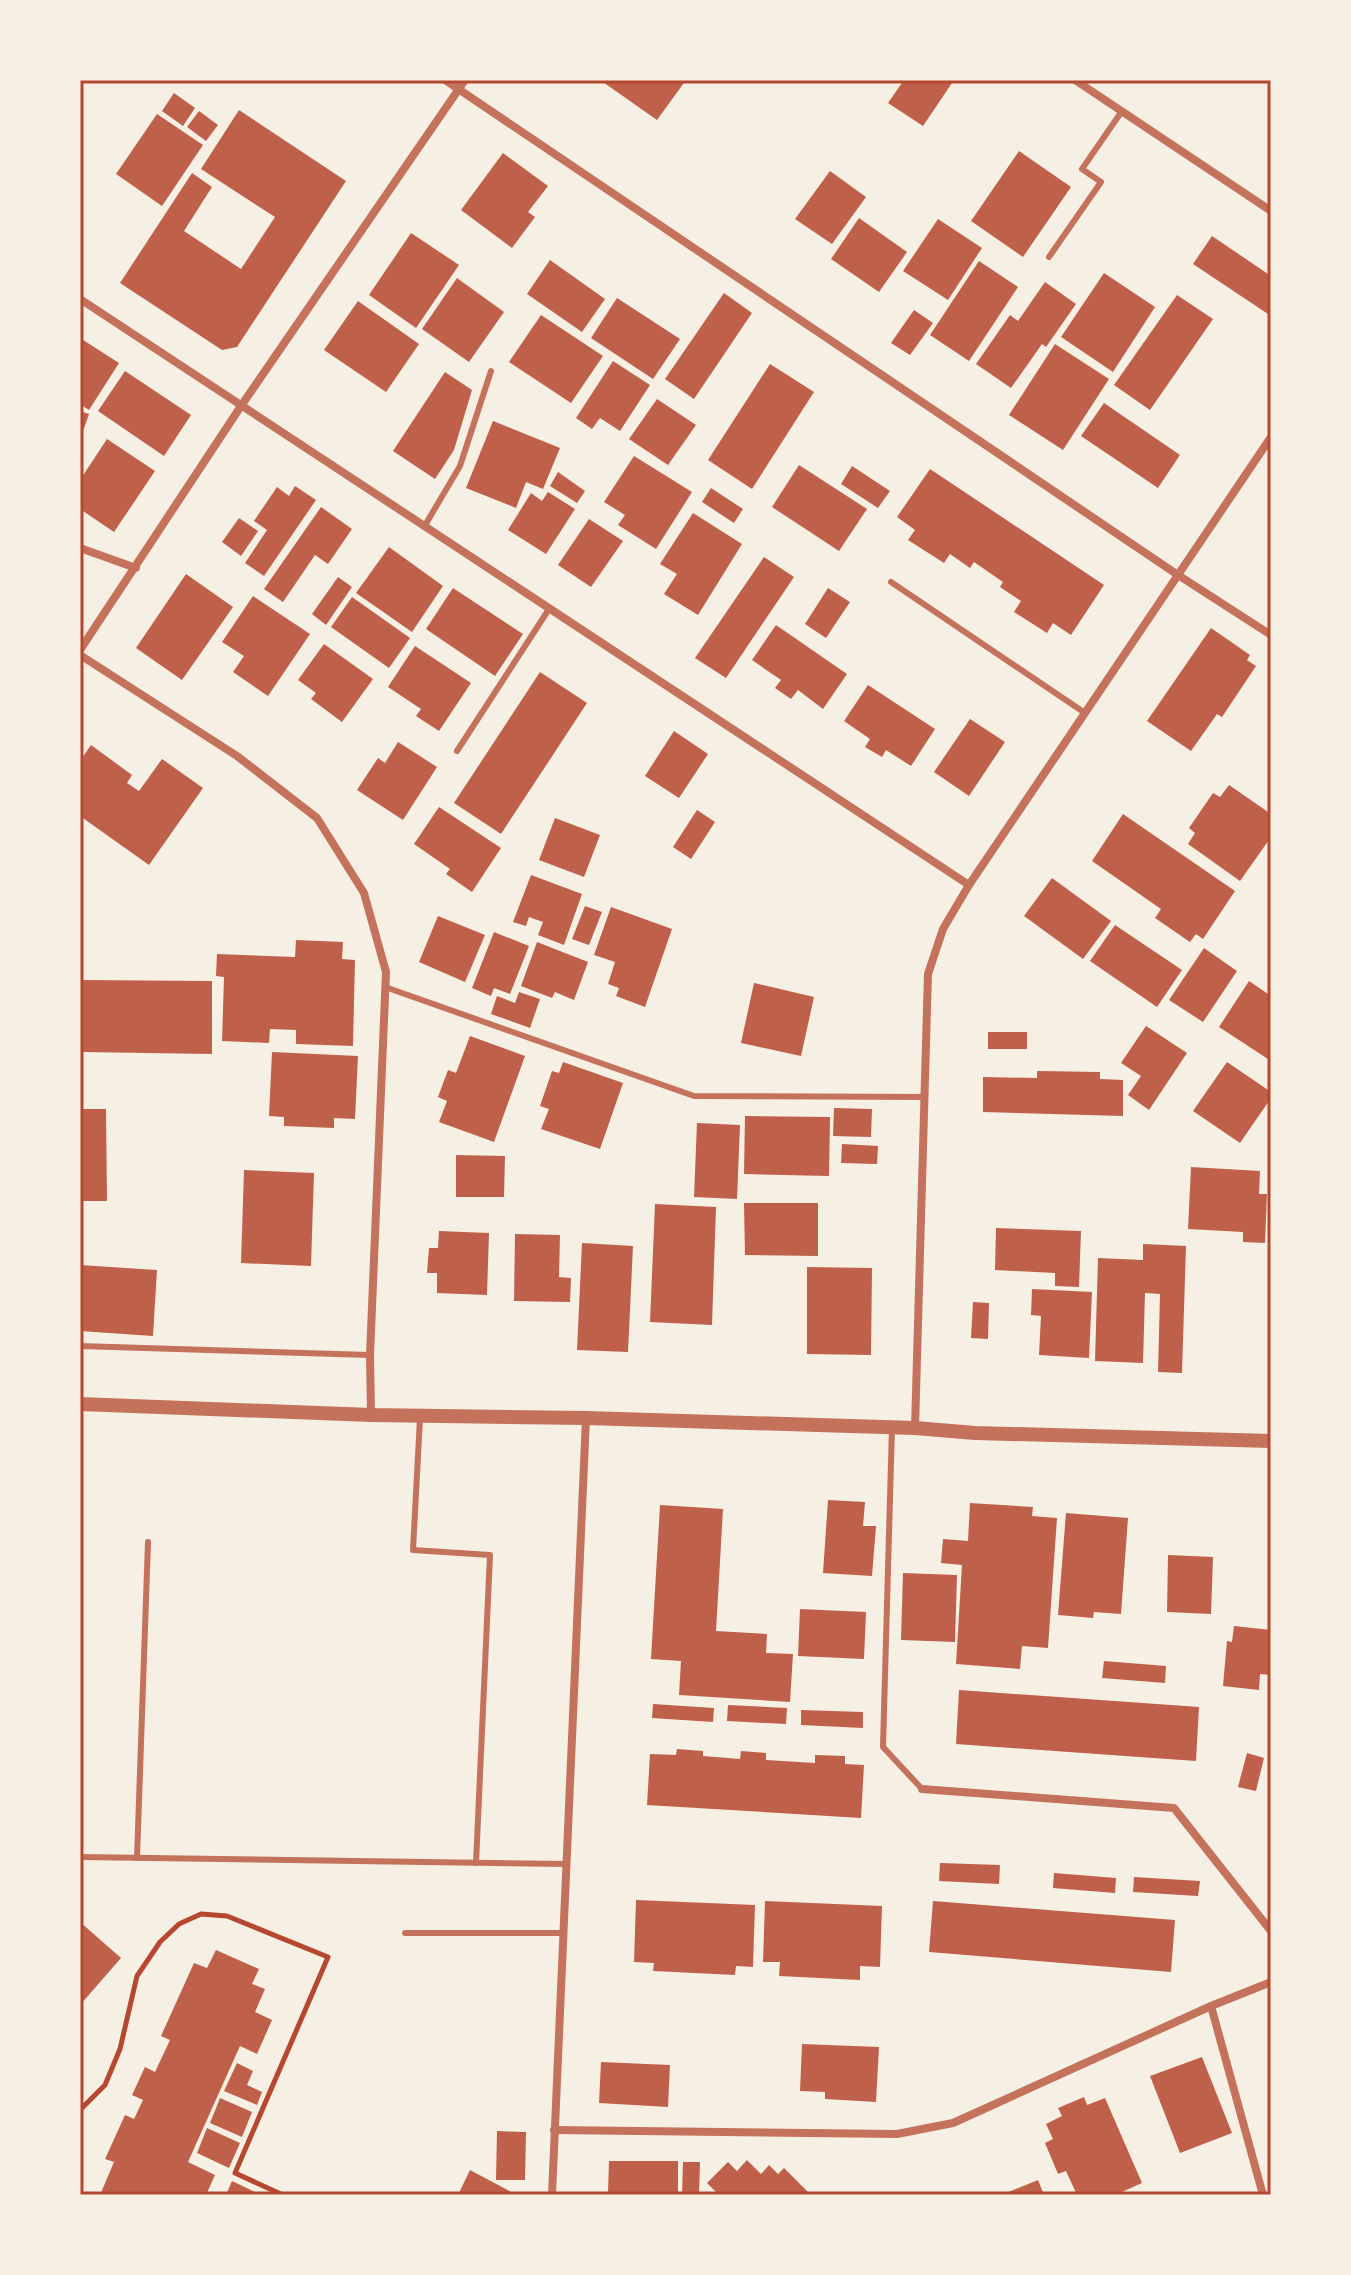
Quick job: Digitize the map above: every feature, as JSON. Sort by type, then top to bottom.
[{"type":"street","points":[[445,80],[1271,635]]},
{"type":"street","points":[[371,1415],[370,1355],[386,972],[364,893],[317,818],[237,756],[80,653],[241,406],[465,80]]},
{"type":"street","points":[[1075,80],[1271,211]]},
{"type":"street","points":[[80,299],[969,885]]},
{"type":"street","points":[[915,1428],[928,974],[943,929],[969,885],[1271,437]]},
{"type":"street","points":[[80,548],[136,568]]},
{"type":"street","points":[[80,1404],[1271,1441]]},
{"type":"street","points":[[552,2195],[586,1418]]},
{"type":"street","points":[[922,1789],[1174,1808],[1271,1931]]},
{"type":"street","points":[[554,2130],[897,2134],[953,2123],[1271,1982]]},
{"type":"street","points":[[1211,2006],[1263,2195]]},
{"type":"lane","points":[[1049,257],[1101,182],[1082,169],[1122,111]]},
{"type":"lane","points":[[424,527],[460,466],[491,371]]},
{"type":"lane","points":[[891,582],[1085,713]]},
{"type":"lane","points":[[457,751],[549,609]]},
{"type":"lane","points":[[385,987],[694,1096],[925,1097]]},
{"type":"lane","points":[[80,1346],[370,1355]]},
{"type":"lane","points":[[420,1416],[413,1550],[490,1555],[476,1863]]},
{"type":"lane","points":[[892,1427],[883,1747],[922,1789]]},
{"type":"lane","points":[[137,1858],[148,1542]]},
{"type":"lane","points":[[80,1857],[567,1864]]},
{"type":"lane","points":[[405,1933],[562,1933]]},
{"type":"path","points":[[80,2110],[105,2085],[129,2015],[137,1976],[160,1942],[179,1924],[201,1914],[227,1916],[328,1957],[235,2173],[283,2195]]},
{"type":"building","points":[[600,80],[686,80],[657,120]]},
{"type":"building","points":[[904,80],[954,80],[923,126],[888,103]]},
{"type":"building","points":[[174,93],[195,108],[183,126],[162,111]]},
{"type":"building","points":[[239,110],[346,181],[237,347],[222,350],[120,283],[192,173],[212,187],[184,231],[241,269],[275,217],[201,169]]},
{"type":"building","points":[[199,111],[218,125],[206,141],[187,127]]},
{"type":"building","points":[[157,114],[203,145],[162,206],[116,174]]},
{"type":"building","points":[[1019,151],[1071,187],[1023,257],[971,221]]},
{"type":"building","points":[[503,153],[548,186],[528,212],[535,217],[512,248],[461,210]]},
{"type":"building","points":[[830,171],[866,197],[832,244],[795,219]]},
{"type":"building","points":[[859,218],[907,252],[879,292],[831,259]]},
{"type":"building","points":[[938,219],[982,248],[948,300],[903,271]]},
{"type":"building","points":[[411,233],[459,265],[416,328],[369,295]]},
{"type":"building","points":[[1212,236],[1271,276],[1271,316],[1193,264]]},
{"type":"building","points":[[550,260],[605,299],[582,332],[527,294]]},
{"type":"building","points":[[979,261],[1018,287],[969,361],[930,335]]},
{"type":"building","points":[[1104,273],[1155,307],[1113,372],[1061,337]]},
{"type":"building","points":[[457,278],[504,312],[469,362],[422,329]]},
{"type":"building","points":[[1045,282],[1076,304],[1046,347],[1042,344],[1011,388],[976,364],[1010,315],[1018,321]]},
{"type":"building","points":[[724,293],[752,313],[694,399],[665,379]]},
{"type":"building","points":[[1177,295],[1213,319],[1150,410],[1114,385]]},
{"type":"building","points":[[617,298],[680,339],[653,379],[591,338]]},
{"type":"building","points":[[358,301],[419,344],[386,392],[324,350]]},
{"type":"building","points":[[914,310],[933,323],[910,355],[891,343]]},
{"type":"building","points":[[541,315],[603,356],[571,403],[509,362]]},
{"type":"building","points":[[80,338],[119,363],[89,410],[80,404]]},
{"type":"building","points":[[1055,344],[1109,379],[1063,450],[1009,415]]},
{"type":"building","points":[[613,361],[650,385],[620,431],[600,418],[592,429],[576,418]]},
{"type":"building","points":[[770,364],[814,392],[752,489],[708,460]]},
{"type":"building","points":[[125,371],[191,415],[164,456],[98,411]]},
{"type":"building","points":[[445,372],[472,390],[454,450],[435,479],[393,451]]},
{"type":"building","points":[[657,399],[696,425],[668,465],[629,439]]},
{"type":"building","points":[[1104,403],[1180,455],[1158,488],[1081,436]]},
{"type":"building","points":[[80,411],[89,414],[80,440]]},
{"type":"building","points":[[493,421],[560,448],[543,489],[526,482],[516,508],[466,488]]},
{"type":"building","points":[[107,439],[155,471],[114,532],[80,509],[80,480]]},
{"type":"building","points":[[634,456],[692,492],[656,549],[618,525],[625,515],[604,502]]},
{"type":"building","points":[[799,465],[867,509],[839,551],[772,507]]},
{"type":"building","points":[[852,466],[890,491],[878,508],[841,484]]},
{"type":"building","points":[[930,469],[1104,585],[1071,635],[1053,623],[1047,633],[1014,612],[1021,601],[1000,587],[1003,582],[974,562],[970,568],[950,554],[944,563],[908,540],[915,530],[897,517]]},
{"type":"building","points":[[558,472],[585,491],[577,503],[550,486]]},
{"type":"building","points":[[295,486],[316,500],[264,576],[245,563],[267,530],[254,521],[277,487],[289,496]]},
{"type":"building","points":[[711,488],[743,509],[734,523],[702,502]]},
{"type":"building","points":[[548,492],[575,509],[546,554],[508,530],[531,493],[542,501]]},
{"type":"building","points":[[321,507],[352,529],[328,564],[315,555],[283,602],[264,589]]},
{"type":"building","points":[[693,513],[742,544],[698,615],[664,594],[677,574],[660,564]]},
{"type":"building","points":[[239,518],[258,531],[241,556],[222,542]]},
{"type":"building","points":[[589,519],[623,541],[591,587],[558,565]]},
{"type":"building","points":[[389,547],[443,586],[412,632],[356,593]]},
{"type":"building","points":[[764,557],[794,577],[726,678],[695,658]]},
{"type":"building","points":[[186,574],[233,607],[182,680],[136,648]]},
{"type":"building","points":[[338,577],[352,587],[326,625],[312,614]]},
{"type":"building","points":[[453,588],[523,634],[495,676],[426,629]]},
{"type":"building","points":[[828,588],[850,602],[826,638],[805,624]]},
{"type":"building","points":[[253,596],[310,634],[268,696],[233,672],[244,656],[222,642]]},
{"type":"building","points":[[352,597],[410,638],[389,668],[331,627]]},
{"type":"building","points":[[776,625],[847,674],[823,709],[798,690],[791,699],[775,688],[781,680],[752,660]]},
{"type":"building","points":[[1211,628],[1250,655],[1247,660],[1256,666],[1222,717],[1217,714],[1191,751],[1147,721]]},
{"type":"building","points":[[324,644],[373,679],[342,722],[311,699],[316,693],[298,680]]},
{"type":"building","points":[[415,646],[471,683],[439,731],[416,716],[421,709],[388,687]]},
{"type":"building","points":[[540,672],[587,703],[501,834],[454,803]]},
{"type":"building","points":[[868,685],[935,729],[911,766],[886,750],[882,757],[865,747],[870,739],[844,721]]},
{"type":"building","points":[[970,719],[1005,742],[969,796],[934,772]]},
{"type":"building","points":[[674,731],[708,754],[679,798],[645,776]]},
{"type":"building","points":[[398,742],[437,767],[403,820],[357,790],[378,758],[385,763]]},
{"type":"building","points":[[91,745],[132,775],[127,783],[139,791],[162,759],[203,788],[149,865],[80,816],[80,761]]},
{"type":"building","points":[[1229,785],[1271,814],[1271,837],[1240,881],[1188,844],[1195,833],[1189,828],[1213,793],[1220,797]]},
{"type":"building","points":[[439,807],[501,848],[472,892],[446,874],[450,869],[414,844]]},
{"type":"building","points":[[697,810],[715,822],[691,859],[673,847]]},
{"type":"building","points":[[1123,814],[1235,891],[1203,939],[1196,934],[1190,942],[1155,918],[1161,909],[1092,861]]},
{"type":"building","points":[[555,818],[600,835],[584,877],[539,860]]},
{"type":"building","points":[[531,875],[582,894],[564,945],[538,935],[543,922],[529,917],[526,926],[513,922]]},
{"type":"building","points":[[1052,878],[1111,921],[1083,959],[1024,916]]},
{"type":"building","points":[[585,906],[602,912],[589,945],[572,939]]},
{"type":"building","points":[[611,907],[672,929],[645,1007],[616,996],[619,988],[608,984],[615,962],[594,955]]},
{"type":"building","points":[[438,916],[485,935],[465,982],[419,962]]},
{"type":"building","points":[[1115,925],[1182,970],[1157,1007],[1090,961]]},
{"type":"building","points":[[494,932],[529,946],[510,994],[494,988],[491,996],[472,988]]},
{"type":"building","points":[[296,940],[343,942],[342,959],[355,960],[353,1046],[296,1044],[296,1030],[270,1029],[269,1043],[222,1041],[224,977],[216,976],[217,954],[295,957]]},
{"type":"building","points":[[537,942],[588,962],[574,1000],[555,992],[552,998],[521,986]]},
{"type":"building","points":[[1204,948],[1237,971],[1203,1022],[1169,1000]]},
{"type":"building","points":[[82,980],[212,981],[212,1054],[82,1052]]},
{"type":"building","points":[[1249,981],[1271,996],[1271,1061],[1219,1027]]},
{"type":"building","points":[[754,983],[814,997],[801,1056],[741,1043]]},
{"type":"building","points":[[519,992],[540,999],[530,1028],[491,1014],[497,996],[515,1003]]},
{"type":"building","points":[[1146,1026],[1187,1053],[1149,1110],[1128,1095],[1141,1076],[1121,1063]]},
{"type":"building","points":[[988,1032],[1027,1032],[1027,1049],[988,1049]]},
{"type":"building","points":[[470,1036],[525,1056],[494,1142],[439,1122],[447,1101],[438,1097],[448,1070],[456,1073]]},
{"type":"building","points":[[272,1052],[358,1056],[355,1119],[334,1118],[334,1128],[284,1126],[284,1117],[269,1116]]},
{"type":"building","points":[[563,1062],[623,1083],[600,1149],[541,1129],[549,1109],[540,1106],[552,1071],[559,1073]]},
{"type":"building","points":[[1227,1062],[1271,1092],[1271,1098],[1240,1143],[1193,1111]]},
{"type":"building","points":[[1037,1071],[1100,1072],[1100,1079],[1123,1080],[1123,1116],[983,1112],[983,1077],[1037,1078]]},
{"type":"building","points":[[834,1108],[872,1109],[871,1137],[833,1136]]},
{"type":"building","points":[[80,1109],[106,1109],[107,1201],[80,1201]]},
{"type":"building","points":[[745,1116],[830,1117],[829,1176],[744,1174]]},
{"type":"building","points":[[697,1123],[740,1125],[737,1199],[694,1197]]},
{"type":"building","points":[[842,1144],[878,1146],[877,1164],[841,1163]]},
{"type":"building","points":[[456,1155],[505,1156],[504,1197],[456,1197]]},
{"type":"building","points":[[1191,1167],[1260,1171],[1259,1194],[1267,1194],[1265,1243],[1243,1242],[1243,1232],[1188,1229]]},
{"type":"building","points":[[244,1170],[314,1173],[311,1266],[241,1263]]},
{"type":"building","points":[[744,1203],[818,1203],[818,1256],[745,1255]]},
{"type":"building","points":[[655,1204],[716,1207],[712,1325],[650,1322]]},
{"type":"building","points":[[996,1228],[1081,1231],[1079,1287],[1055,1286],[1055,1273],[995,1270]]},
{"type":"building","points":[[439,1231],[489,1233],[487,1295],[437,1293],[437,1273],[427,1273],[429,1248],[438,1248]]},
{"type":"building","points":[[515,1234],[560,1235],[559,1277],[571,1278],[570,1302],[514,1301]]},
{"type":"building","points":[[582,1243],[633,1246],[628,1352],[577,1350]]},
{"type":"building","points":[[1143,1244],[1186,1246],[1182,1373],[1158,1372],[1160,1294],[1145,1293],[1143,1363],[1095,1361],[1098,1258],[1143,1260]]},
{"type":"building","points":[[80,1265],[157,1270],[153,1336],[80,1331]]},
{"type":"building","points":[[807,1267],[872,1268],[871,1355],[807,1354]]},
{"type":"building","points":[[1032,1289],[1092,1292],[1089,1358],[1039,1355],[1041,1316],[1031,1315]]},
{"type":"building","points":[[973,1302],[989,1303],[988,1339],[971,1338]]},
{"type":"building","points":[[828,1500],[865,1502],[863,1526],[876,1526],[872,1576],[823,1573]]},
{"type":"building","points":[[970,1503],[1033,1507],[1032,1516],[1057,1518],[1048,1648],[1022,1646],[1020,1669],[956,1664],[962,1565],[941,1563],[943,1539],[968,1541]]},
{"type":"building","points":[[660,1505],[723,1509],[716,1631],[767,1634],[766,1653],[793,1654],[790,1702],[679,1695],[681,1661],[651,1659]]},
{"type":"building","points":[[1066,1513],[1128,1518],[1121,1614],[1094,1612],[1093,1618],[1058,1615]]},
{"type":"building","points":[[1168,1555],[1213,1557],[1211,1614],[1167,1612]]},
{"type":"building","points":[[903,1573],[957,1575],[955,1642],[901,1640]]},
{"type":"building","points":[[800,1609],[866,1612],[864,1659],[798,1656]]},
{"type":"building","points":[[1234,1626],[1271,1630],[1271,1675],[1260,1674],[1259,1690],[1223,1686],[1227,1641],[1232,1642]]},
{"type":"building","points":[[1104,1661],[1166,1666],[1165,1683],[1102,1678]]},
{"type":"building","points":[[959,1690],[1199,1707],[1196,1761],[956,1744]]},
{"type":"building","points":[[653,1704],[714,1708],[713,1722],[652,1718]]},
{"type":"building","points":[[728,1705],[787,1708],[786,1724],[727,1721]]},
{"type":"building","points":[[801,1710],[863,1712],[863,1728],[801,1725]]},
{"type":"building","points":[[677,1749],[703,1751],[703,1756],[740,1759],[741,1751],[766,1753],[766,1760],[815,1763],[815,1755],[845,1756],[845,1764],[864,1765],[861,1818],[647,1805],[650,1754],[676,1755]]},
{"type":"building","points":[[1247,1753],[1264,1758],[1256,1791],[1238,1787]]},
{"type":"building","points":[[940,1863],[1000,1865],[999,1884],[939,1881]]},
{"type":"building","points":[[1054,1873],[1116,1878],[1115,1893],[1053,1888]]},
{"type":"building","points":[[1134,1877],[1200,1881],[1198,1896],[1133,1892]]},
{"type":"building","points":[[636,1900],[755,1905],[753,1967],[736,1966],[735,1975],[653,1971],[654,1963],[634,1962]]},
{"type":"building","points":[[765,1901],[882,1906],[880,1967],[860,1966],[860,1980],[779,1976],[780,1962],[763,1962]]},
{"type":"building","points":[[933,1901],[1175,1920],[1171,1972],[929,1952]]},
{"type":"building","points":[[80,1922],[121,1958],[80,2005]]},
{"type":"building","points":[[216,1950],[259,1969],[252,1984],[265,1989],[255,2012],[272,2020],[257,2054],[240,2046],[188,2162],[215,2175],[206,2195],[100,2195],[114,2162],[105,2159],[125,2115],[134,2119],[143,2100],[132,2095],[145,2067],[155,2072],[170,2040],[161,2036],[194,1963],[207,1968]]},
{"type":"building","points":[[802,2044],[879,2047],[876,2102],[825,2099],[825,2092],[800,2091]]},
{"type":"building","points":[[1202,2057],[1232,2133],[1180,2153],[1150,2076]]},
{"type":"building","points":[[601,2062],[670,2065],[668,2107],[599,2103]]},
{"type":"building","points":[[237,2063],[253,2071],[247,2085],[262,2092],[257,2105],[224,2091]]},
{"type":"building","points":[[1084,2097],[1087,2105],[1105,2098],[1142,2183],[1115,2195],[1077,2195],[1066,2171],[1058,2174],[1045,2143],[1053,2139],[1046,2124],[1062,2116],[1058,2108]]},
{"type":"building","points":[[220,2098],[252,2112],[242,2137],[210,2123]]},
{"type":"building","points":[[207,2128],[240,2143],[229,2168],[197,2153]]},
{"type":"building","points":[[497,2131],[526,2132],[525,2180],[496,2180]]},
{"type":"building","points":[[747,2160],[761,2174],[769,2165],[778,2174],[784,2168],[811,2195],[719,2195],[707,2183],[728,2162],[737,2171]]},
{"type":"building","points":[[609,2161],[678,2161],[678,2195],[608,2192]]},
{"type":"building","points":[[683,2162],[700,2162],[699,2195],[682,2195]]},
{"type":"building","points":[[470,2170],[517,2195],[458,2195]]},
{"type":"building","points":[[1038,2180],[1044,2195],[1001,2195]]},
{"type":"building","points":[[232,2181],[255,2192],[254,2195],[226,2195]]}]
